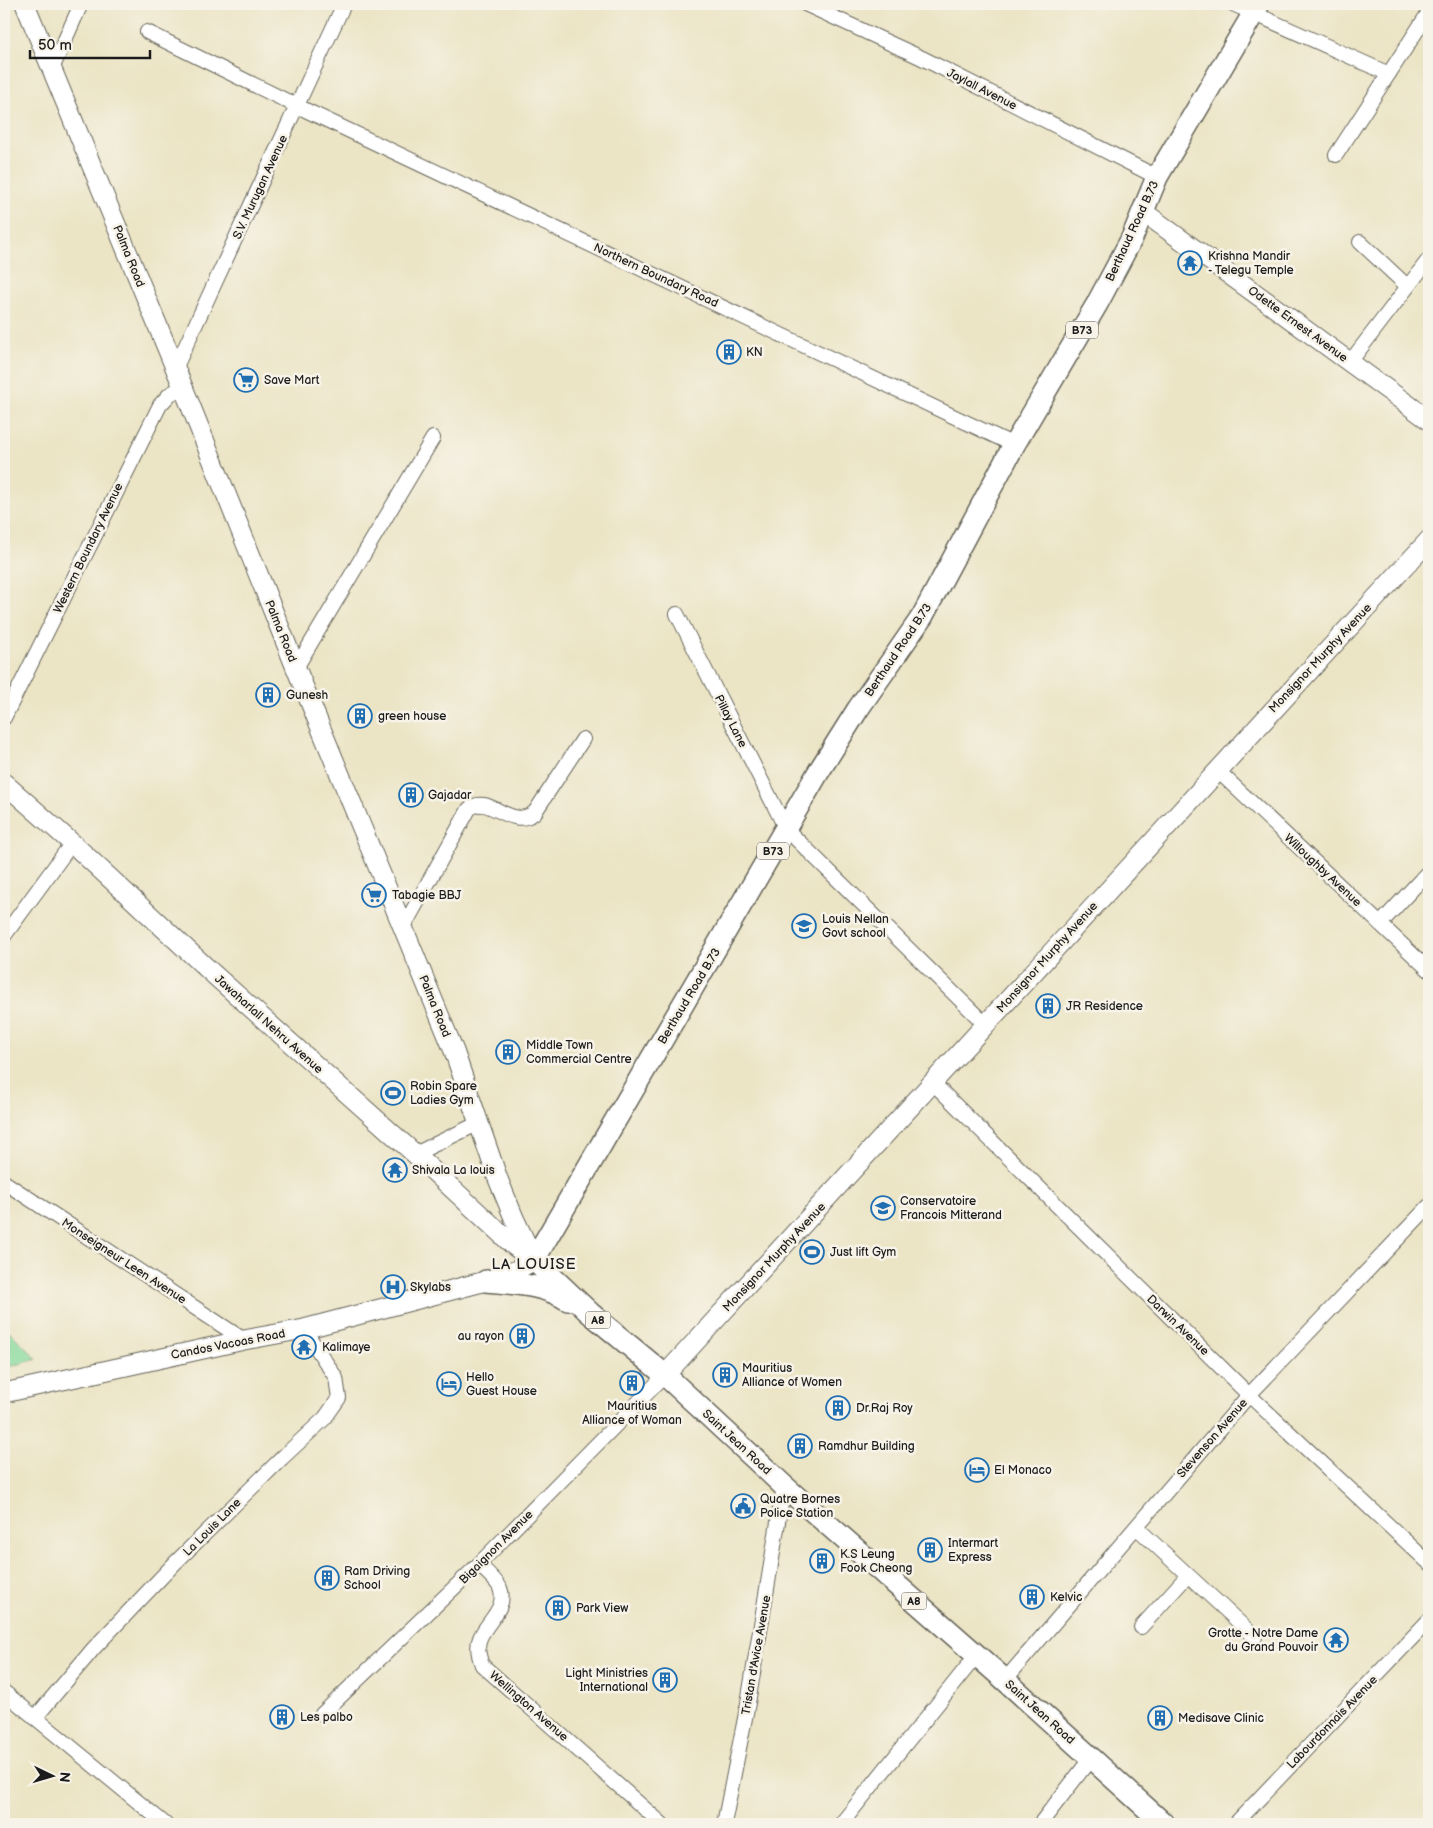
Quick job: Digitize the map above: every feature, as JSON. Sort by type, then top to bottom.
[{"type":"main road","name":"Berthaud Road B.73","points":[[534,1260],[858,709],[922,617],[1014,445],[1097,304],[1132,238],[1157,177],[1256,9]]},
{"type":"main road","name":"Saint Jean Road","points":[[534,1260],[590,1313],[666,1375],[784,1486],[1005,1680],[1164,1824]]},
{"type":"main road","points":[[486,1281],[523,1285],[553,1291],[590,1313]]},
{"type":"street","name":"Palma Road","points":[[25,4],[454,1051],[514,1218],[534,1260]]},
{"type":"street","points":[[52,69],[81,4]]},
{"type":"street","name":"S.V. Murugan Avenue","points":[[175,369],[344,4]]},
{"type":"street","name":"Jaylall Avenue","points":[[805,4],[922,58],[1157,177]]},
{"type":"street","points":[[1233,4],[1256,9],[1389,74]]},
{"type":"street","points":[[1336,155],[1429,12]]},
{"type":"street","name":"Northern Boundary Road","points":[[147,32],[297,106],[1014,445]]},
{"type":"street","name":"Odette Ernest Avenue","points":[[1142,210],[1429,420]]},
{"type":"street","points":[[1360,242],[1407,286]]},
{"type":"street","points":[[1350,362],[1429,259]]},
{"type":"street","name":"Western Boundary Avenue","points":[[4,718],[160,405],[170,394],[183,387]]},
{"type":"street","points":[[296,668],[433,438]]},
{"type":"street","name":"Monsignor Murphy Avenue","points":[[666,1375],[1429,540]]},
{"type":"street","name":"Pillay Lane","points":[[676,614],[786,829],[985,1024]]},
{"type":"street","points":[[403,928],[469,808],[473,805],[485,805],[516,818],[529,817],[583,738]]},
{"type":"street","name":"Willoughby Avenue","points":[[1218,770],[1429,970]]},
{"type":"street","name":"Jawaharlall Nehru Avenue","points":[[5,784],[72,843],[211,972],[415,1154],[513,1246],[534,1260]]},
{"type":"street","points":[[4,936],[72,843]]},
{"type":"street","points":[[1380,924],[1429,871]]},
{"type":"street","name":"Darwin Avenue","points":[[932,1082],[1249,1395],[1429,1563]]},
{"type":"street","points":[[415,1154],[479,1123]]},
{"type":"street","name":"Monseigneur Leen Avenue","points":[[4,1182],[244,1340]]},
{"type":"street","name":"Stevenson Avenue","points":[[1005,1680],[1249,1395],[1429,1206]]},
{"type":"street","name":"Candos Vacoas Road","points":[[4,1393],[244,1340],[304,1329],[486,1281],[515,1271],[534,1260]]},
{"type":"street","name":"La Louis Lane","points":[[35,1718],[94,1648],[175,1563],[325,1418],[339,1398],[336,1378],[304,1329]]},
{"type":"street","name":"Bigaignon Avenue","points":[[322,1714],[479,1564],[666,1375]]},
{"type":"street","name":"Tristan d'Avice Avenue","points":[[724,1824],[748,1703],[784,1486]]},
{"type":"street","points":[[1136,1528],[1255,1636]]},
{"type":"street","name":"Wellington Avenue","points":[[479,1564],[500,1588],[501,1602],[497,1613],[479,1640],[478,1654],[482,1665],[662,1824]]},
{"type":"street","points":[[1141,1627],[1188,1576]]},
{"type":"street","name":"Labourdonnais Avenue","points":[[1235,1824],[1429,1620]]},
{"type":"street","points":[[841,1824],[976,1656]]},
{"type":"street","points":[[4,1692],[165,1824]]},
{"type":"street","points":[[1040,1824],[1091,1758]]},
{"type":"green space","points":[[4,1326],[37,1359],[4,1368]]},
{"type":"place","name":"Krishna Mandir - Telegu Temple","points":[[1190,263]]},
{"type":"place","name":"KN","points":[[729,352]]},
{"type":"place","name":"Save Mart","points":[[246,380]]},
{"type":"place","name":"Gunesh","points":[[268,695]]},
{"type":"place","name":"green house","points":[[360,716]]},
{"type":"place","name":"Gajadar","points":[[411,795]]},
{"type":"place","name":"Tabagie BBJ","points":[[374,895]]},
{"type":"place","name":"Louis Nellan Govt school","points":[[804,926]]},
{"type":"place","name":"JR Residence","points":[[1048,1006]]},
{"type":"place","name":"Middle Town Commercial Centre","points":[[508,1052]]},
{"type":"place","name":"Robin Spare Ladies Gym","points":[[393,1093]]},
{"type":"place","name":"Shivala La louis","points":[[395,1170]]},
{"type":"place","name":"Conservatoire Francois Mitterand","points":[[883,1208]]},
{"type":"place","name":"Just lift Gym","points":[[812,1252]]},
{"type":"place","name":"Skylabs","points":[[393,1287]]},
{"type":"place","name":"au rayon","points":[[522,1336]]},
{"type":"place","name":"Kalimaye","points":[[304,1347]]},
{"type":"place","name":"Mauritius Alliance of Women","points":[[725,1375]]},
{"type":"place","name":"Mauritius Alliance of Woman","points":[[632,1383]]},
{"type":"place","name":"Hello Guest House","points":[[449,1384]]},
{"type":"place","name":"Dr.Raj Roy","points":[[838,1408]]},
{"type":"place","name":"Ramdhur Building","points":[[800,1446]]},
{"type":"place","name":"El Monaco","points":[[977,1470]]},
{"type":"place","name":"Quatre Bornes Police Station","points":[[743,1506]]},
{"type":"place","name":"Intermart Express","points":[[930,1550]]},
{"type":"place","name":"K.S Leung Fook Cheong","points":[[822,1561]]},
{"type":"place","name":"Ram Driving School","points":[[327,1578]]},
{"type":"place","name":"Kelvic","points":[[1032,1597]]},
{"type":"place","name":"Park View","points":[[558,1608]]},
{"type":"place","name":"Grotte - Notre Dame du Grand Pouvoir","points":[[1336,1640]]},
{"type":"place","name":"Light Ministries International","points":[[665,1680]]},
{"type":"place","name":"Les palbo","points":[[282,1717]]},
{"type":"place","name":"Medisave Clinic","points":[[1160,1718]]},
{"type":"district","name":"LA LOUISE","points":[[534,1264]]}]
